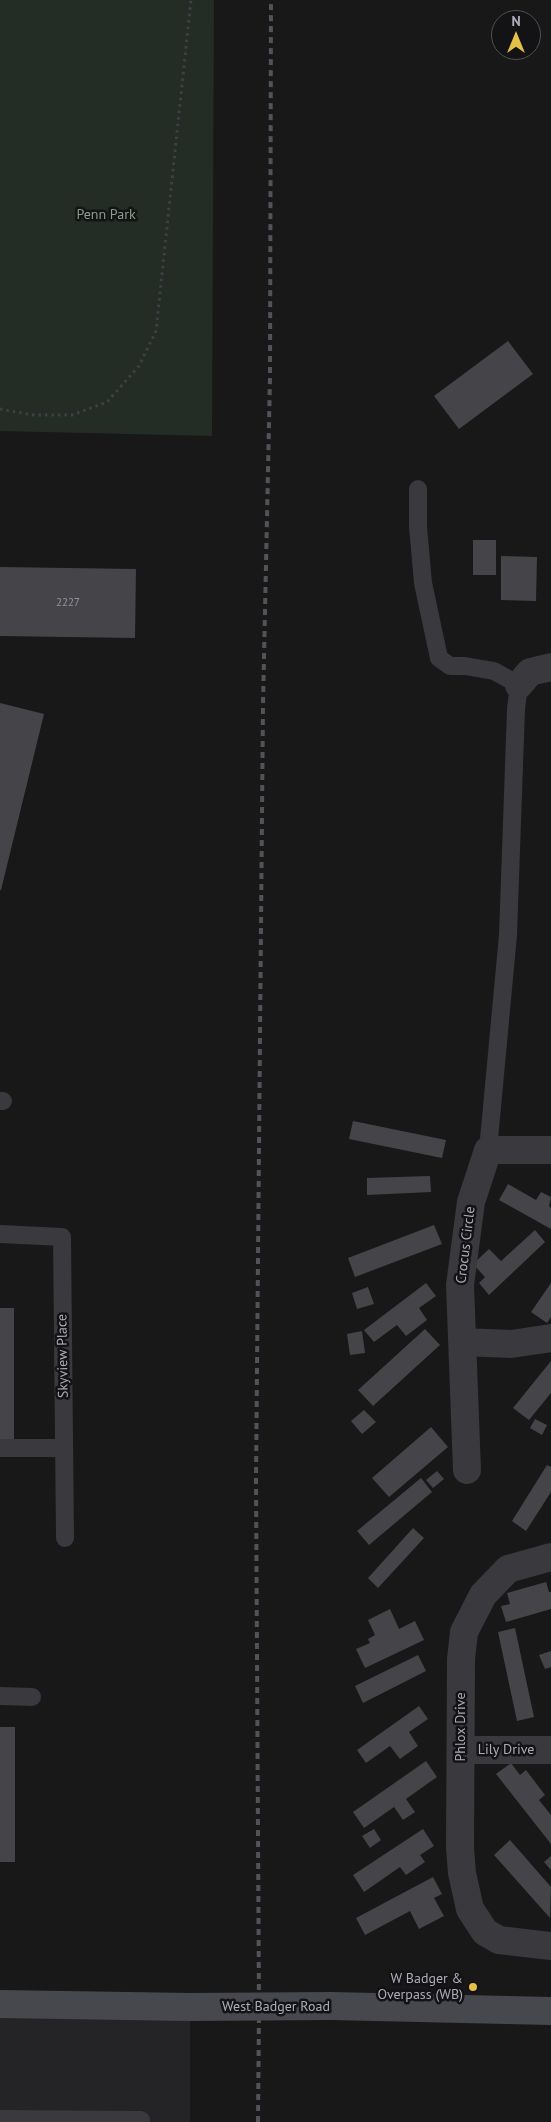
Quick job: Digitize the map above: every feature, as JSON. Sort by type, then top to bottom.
[{"type":"street","points":[[519,685],[530,672],[551,667]]},
{"type":"street","points":[[488,1150],[551,1150]]},
{"type":"street","name":"Crocus Circle","points":[[467,1470],[460,1285],[471,1202],[488,1150]]},
{"type":"street","points":[[463,1342],[511,1344],[551,1338]]},
{"type":"street","name":"Phlox Drive","points":[[551,1557],[508,1569],[482,1595],[464,1632],[461,1659],[460,1848],[470,1909],[485,1932],[499,1940],[551,1946]]},
{"type":"street","name":"Lily Drive","points":[[461,1750],[551,1750]]},
{"type":"street","name":"West Badger Road","points":[[0,2004],[190,2008],[331,2006],[551,2011]]},
{"type":"lane","points":[[418,490],[418,527],[423,583],[439,658],[450,666],[465,666],[494,671],[519,685],[516,709],[508,935],[488,1150]]},
{"type":"lane","name":"Skyview Place","points":[[0,1234],[62,1237],[66,1538]]},
{"type":"lane","points":[[0,1448],[64,1448]]},
{"type":"lane","points":[[0,1696],[32,1697]]},
{"type":"lane","points":[[0,2119],[141,2120],[141,2122]]},
{"type":"path","points":[[0,409],[32,415],[72,415],[107,402],[139,366],[156,331],[191,0]]},
{"type":"shaded area","points":[[0,2004],[190,2007],[190,2122],[0,2122]]},
{"type":"green space","name":"Penn Park","points":[[0,0],[214,0],[212,436],[0,431]]},
{"type":"building","points":[[508,341],[533,374],[459,429],[434,396]]},
{"type":"building","points":[[473,540],[496,540],[496,575],[473,575]]},
{"type":"building","points":[[501,556],[537,557],[536,601],[501,600]]},
{"type":"building","points":[[0,567],[136,569],[135,638],[0,636]]},
{"type":"building","points":[[0,703],[44,714],[1,890],[0,890]]},
{"type":"building","points":[[353,1121],[446,1140],[442,1158],[349,1139]]},
{"type":"building","points":[[430,1176],[431,1192],[367,1195],[367,1178]]},
{"type":"building","points":[[508,1184],[536,1200],[541,1192],[551,1197],[549,1206],[551,1208],[551,1229],[499,1200]]},
{"type":"building","points":[[434,1225],[442,1244],[355,1277],[348,1258]]},
{"type":"building","points":[[535,1230],[545,1242],[489,1295],[479,1283],[485,1277],[473,1264],[489,1249],[501,1261]]},
{"type":"building","points":[[426,1283],[436,1296],[419,1308],[427,1320],[406,1336],[397,1325],[374,1342],[364,1330]]},
{"type":"building","points":[[551,1283],[551,1317],[547,1323],[531,1312]]},
{"type":"building","points":[[368,1287],[374,1304],[357,1309],[352,1293]]},
{"type":"building","points":[[0,1308],[14,1308],[14,1442],[0,1442]]},
{"type":"building","points":[[425,1329],[440,1345],[373,1406],[358,1390]]},
{"type":"building","points":[[362,1331],[365,1353],[350,1355],[347,1334]]},
{"type":"building","points":[[551,1361],[551,1393],[529,1420],[513,1408]]},
{"type":"building","points":[[364,1410],[376,1422],[362,1434],[351,1421]]},
{"type":"building","points":[[535,1419],[547,1425],[542,1435],[530,1428]]},
{"type":"building","points":[[431,1427],[448,1447],[389,1497],[372,1478]]},
{"type":"building","points":[[547,1465],[551,1467],[551,1492],[526,1531],[512,1521]]},
{"type":"building","points":[[437,1471],[444,1479],[433,1488],[426,1480]]},
{"type":"building","points":[[421,1478],[432,1492],[369,1545],[357,1531]]},
{"type":"building","points":[[413,1528],[424,1538],[378,1588],[368,1578]]},
{"type":"building","points":[[546,1582],[549,1592],[551,1592],[551,1609],[506,1622],[501,1606],[510,1604],[507,1593]]},
{"type":"building","points":[[390,1609],[399,1629],[415,1621],[424,1640],[365,1668],[356,1649],[370,1643],[368,1639],[375,1635],[368,1620]]},
{"type":"building","points":[[515,1628],[534,1717],[517,1721],[498,1632]]},
{"type":"building","points":[[551,1651],[551,1667],[545,1669],[539,1655]]},
{"type":"building","points":[[418,1655],[426,1671],[363,1703],[355,1686]]},
{"type":"building","points":[[419,1706],[428,1719],[409,1732],[418,1746],[400,1759],[390,1746],[366,1763],[357,1750]]},
{"type":"building","points":[[0,1727],[15,1727],[15,1862],[0,1862]]},
{"type":"building","points":[[426,1761],[437,1777],[406,1799],[415,1812],[403,1820],[394,1807],[364,1828],[353,1812]]},
{"type":"building","points":[[511,1763],[520,1775],[526,1770],[545,1795],[539,1800],[551,1815],[551,1844],[496,1774]]},
{"type":"building","points":[[374,1829],[381,1840],[370,1848],[362,1836]]},
{"type":"building","points":[[423,1829],[434,1846],[420,1855],[425,1862],[406,1875],[400,1867],[364,1892],[353,1875]]},
{"type":"building","points":[[510,1840],[551,1887],[550,1918],[494,1855]]},
{"type":"building","points":[[551,1856],[551,1870],[544,1862]]},
{"type":"building","points":[[433,1877],[442,1894],[434,1898],[444,1916],[419,1929],[410,1911],[365,1935],[356,1918]]},
{"type":"railway","points":[[258,2122],[256,1480],[263,705],[270,378],[271,0]]},
{"type":"place","name":"W Badger & Overpass (WB)","points":[[473,1987]]}]
